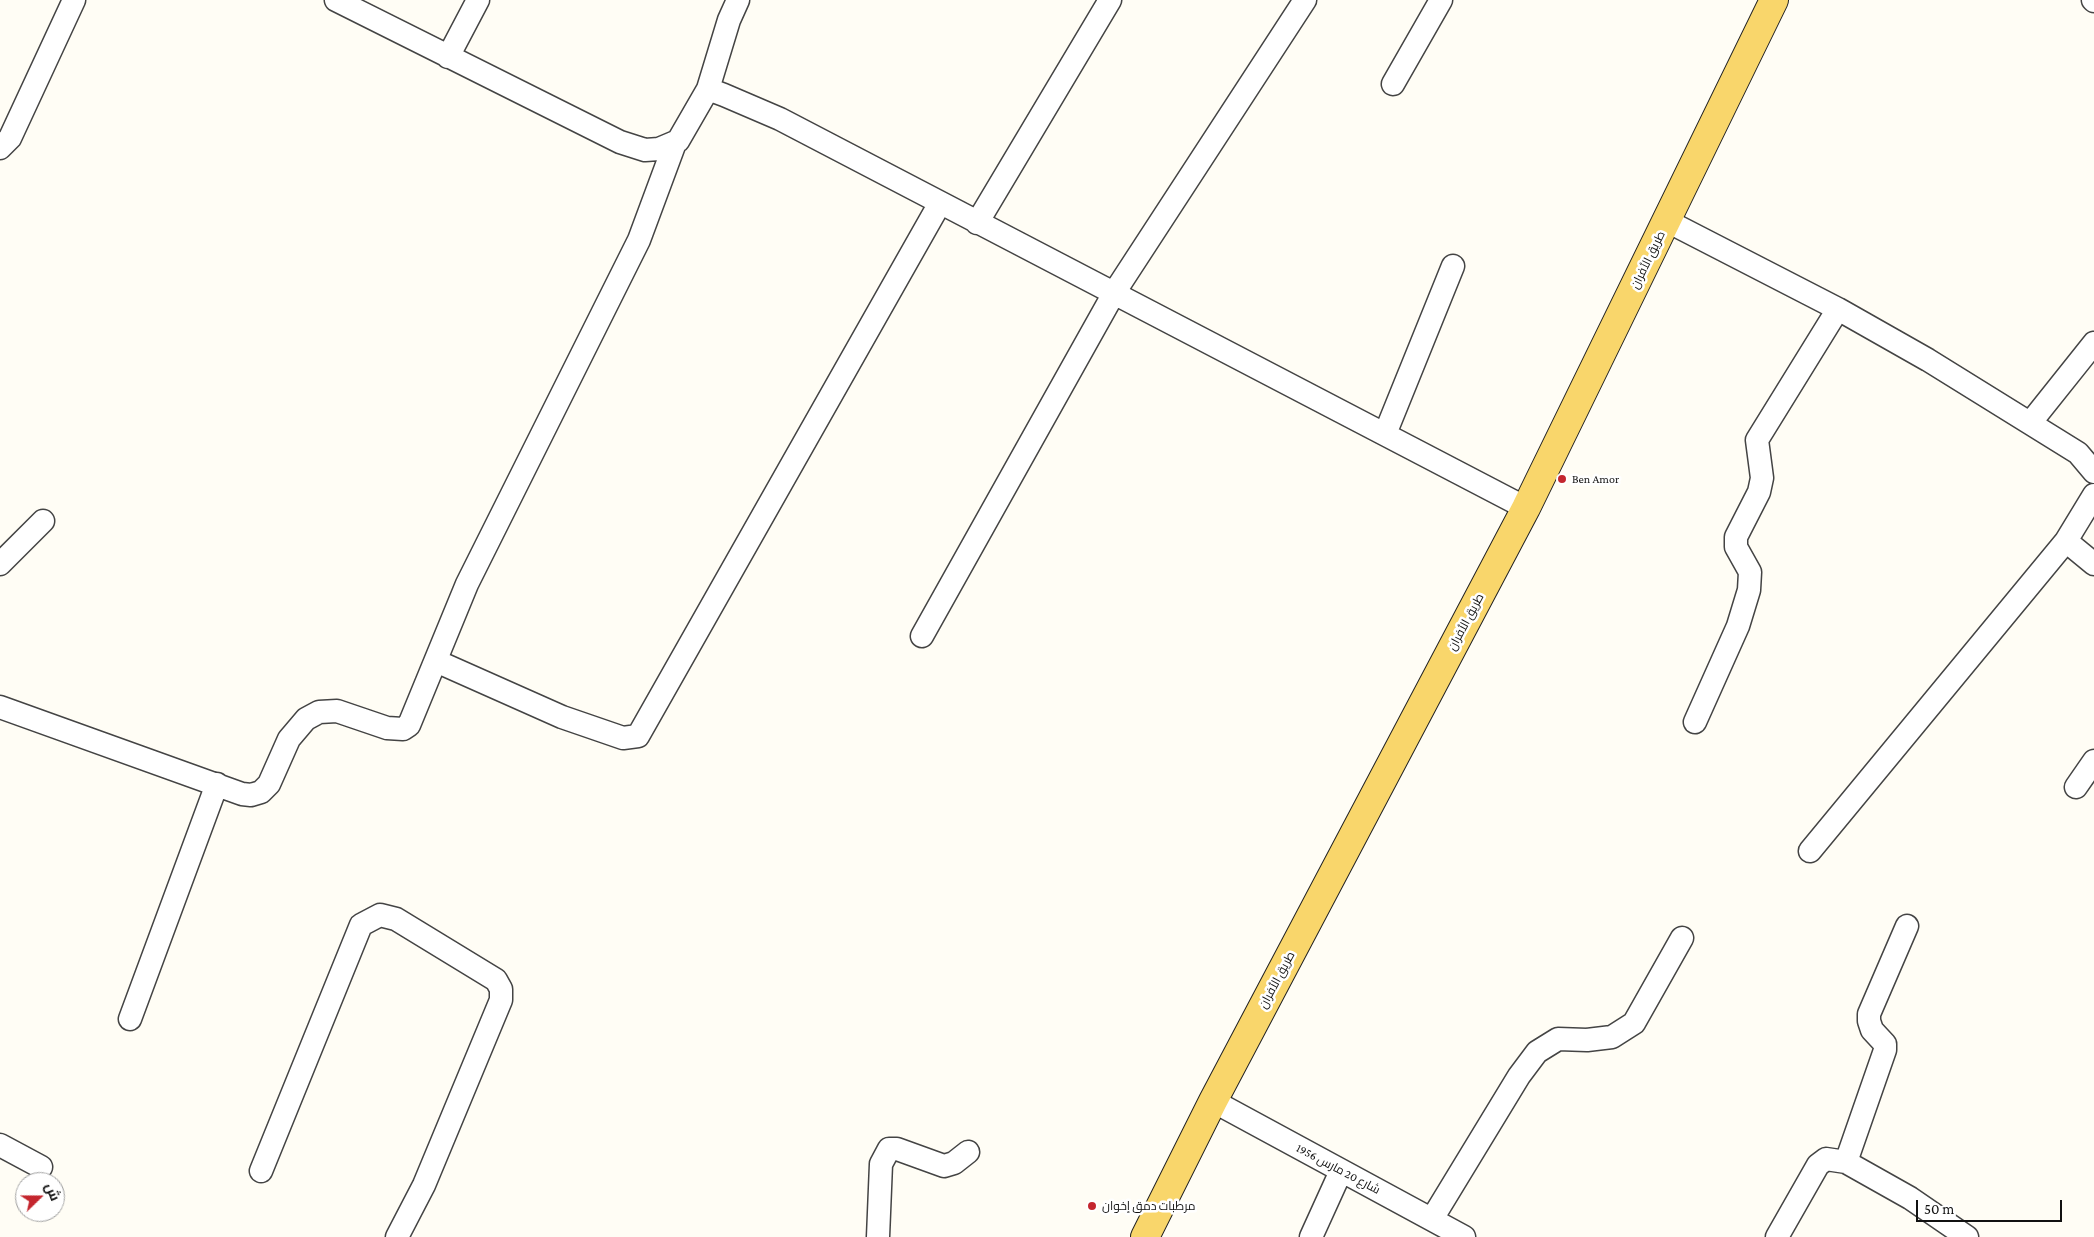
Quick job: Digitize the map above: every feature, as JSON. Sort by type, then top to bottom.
[{"type":"main road","name":"طريق الأفران","points":[[1145,1237],[1213,1101],[1526,508],[1774,0]]},
{"type":"street","points":[[0,148],[10,138],[74,0]]},
{"type":"street","points":[[336,0],[620,142],[646,150],[659,150],[675,143]]},
{"type":"street","points":[[448,56],[478,0]]},
{"type":"street","points":[[0,707],[242,794],[261,792],[270,784],[289,739],[306,719],[319,712],[337,711],[387,728],[403,729],[409,725],[467,584],[640,240],[675,143],[684,132],[708,89],[729,20],[738,0]]},
{"type":"street","points":[[977,223],[1110,0]]},
{"type":"street","points":[[922,636],[1114,293],[1305,0]]},
{"type":"street","points":[[1393,84],[1441,0]]},
{"type":"street","points":[[708,89],[780,119],[1526,508]]},
{"type":"street","points":[[436,662],[562,716],[623,738],[638,736],[940,203]]},
{"type":"street","points":[[1667,221],[1838,309],[2031,422],[2078,453],[2094,472]]},
{"type":"street","points":[[1385,434],[1453,266]]},
{"type":"street","points":[[1695,722],[1738,626],[1749,590],[1750,572],[1736,547],[1736,537],[1759,492],[1762,478],[1757,440],[1838,309]]},
{"type":"street","points":[[2031,422],[2094,343]]},
{"type":"street","points":[[1810,851],[2066,540],[2094,495]]},
{"type":"street","points":[[0,564],[43,521]]},
{"type":"street","points":[[2066,540],[2094,564]]},
{"type":"street","points":[[2076,787],[2094,761]]},
{"type":"street","points":[[130,1019],[217,784]]},
{"type":"street","points":[[261,1171],[361,925],[380,915],[396,919],[496,980],[501,989],[501,1000],[424,1185],[397,1237]]},
{"type":"street","points":[[1846,1162],[1885,1050],[1885,1044],[1872,1030],[1869,1014],[1906,926]]},
{"type":"street","points":[[1446,1230],[1519,1076],[1537,1052],[1558,1039],[1587,1040],[1612,1037],[1634,1023],[1682,938]]},
{"type":"street","name":"شارع 20 مارس 1956","points":[[1213,1101],[1342,1170],[1446,1230]]},
{"type":"street","points":[[0,1145],[41,1167]]},
{"type":"street","points":[[878,1237],[881,1164],[889,1149],[897,1149],[944,1166],[954,1163],[968,1152]]},
{"type":"street","points":[[1777,1237],[1818,1165],[1826,1159],[1846,1162],[1910,1198],[1967,1237]]},
{"type":"street","points":[[1312,1237],[1342,1170]]},
{"type":"place","name":"Ben Amor","points":[[1562,479]]},
{"type":"place","name":"مرطبات دمق إخوان","points":[[1092,1206]]}]
